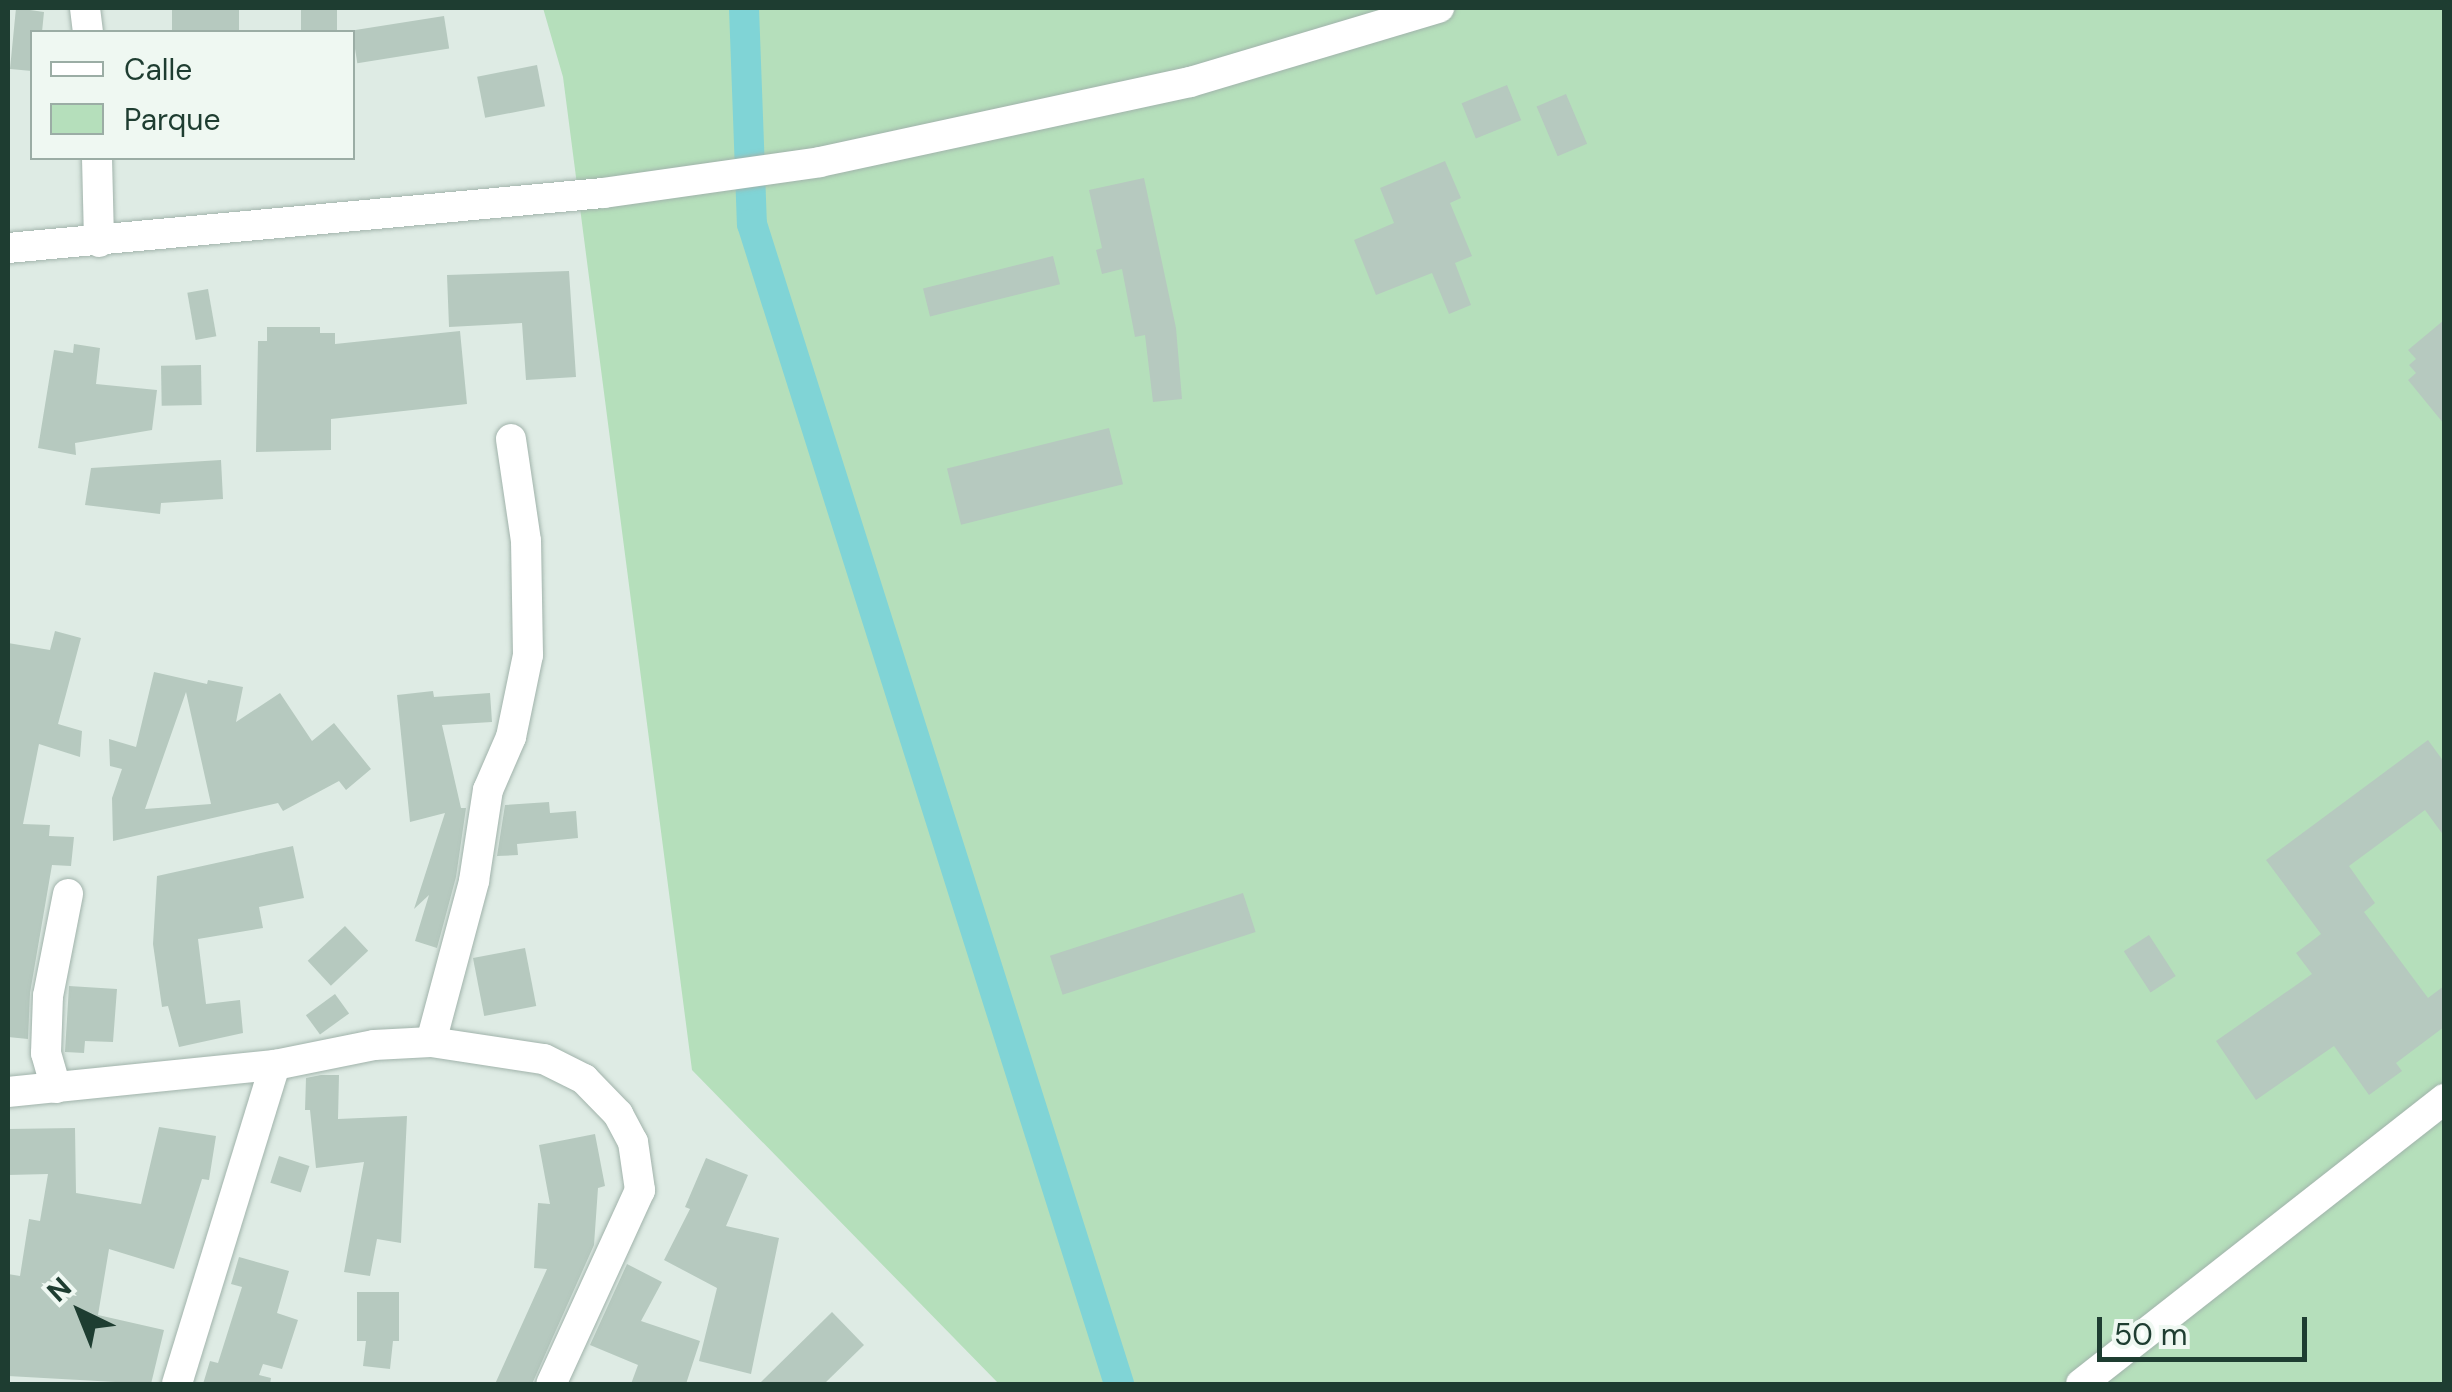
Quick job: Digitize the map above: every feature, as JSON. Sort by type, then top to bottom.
[{"type":"street","points":[[8,248],[603,194],[820,162],[1190,82],[1439,8]]},
{"type":"street","points":[[97,160],[99,242]]},
{"type":"street","points":[[431,1042],[474,881],[488,790],[512,737],[528,655],[526,541],[511,438]]},
{"type":"street","points":[[56,1088],[46,1052],[48,996],[68,894]]},
{"type":"street","points":[[8,1092],[275,1066],[374,1045],[431,1042],[544,1058],[584,1079],[618,1114],[634,1142],[640,1190],[551,1384]]},
{"type":"street","points":[[177,1384],[275,1066]]},
{"type":"street","points":[[2081,1384],[2444,1098]]},
{"type":"green space","points":[[543,8],[2444,8],[2444,1384],[999,1384],[692,1070],[563,77]]},
{"type":"building","points":[[16,8],[44,12],[42,30],[30,30],[30,71],[10,69]]},
{"type":"building","points":[[172,8],[239,8],[239,30],[172,30]]},
{"type":"building","points":[[301,8],[337,8],[337,30],[301,30]]},
{"type":"building","points":[[444,16],[449,49],[357,63],[355,30]]},
{"type":"building","points":[[537,65],[545,106],[485,118],[477,77]]},
{"type":"building","points":[[1507,85],[1521,120],[1476,139],[1462,103]]},
{"type":"building","points":[[1566,94],[1587,144],[1558,156],[1537,107]]},
{"type":"building","points":[[1445,161],[1461,198],[1450,203],[1472,256],[1455,263],[1471,305],[1449,314],[1432,273],[1376,295],[1354,240],[1394,223],[1380,188]]},
{"type":"building","points":[[1144,178],[1176,328],[1182,399],[1153,402],[1145,335],[1135,337],[1122,269],[1102,274],[1096,250],[1102,248],[1089,190]]},
{"type":"building","points":[[1053,256],[1060,284],[930,317],[923,288]]},
{"type":"building","points":[[569,271],[576,377],[526,380],[522,323],[449,327],[447,275]]},
{"type":"building","points":[[208,289],[216,336],[196,340],[187,293]]},
{"type":"building","points":[[2444,320],[2444,424],[2408,380],[2416,373],[2409,365],[2416,359],[2408,350]]},
{"type":"building","points":[[267,327],[320,327],[320,333],[335,333],[335,344],[460,331],[467,404],[331,419],[331,450],[256,452],[258,341],[267,341]]},
{"type":"building","points":[[74,344],[100,348],[96,384],[157,390],[152,430],[75,443],[76,455],[38,448],[54,350],[73,353]]},
{"type":"building","points":[[201,365],[202,405],[162,406],[161,366]]},
{"type":"building","points":[[1109,428],[1123,484],[961,525],[947,468]]},
{"type":"building","points":[[221,460],[223,499],[161,503],[160,514],[85,505],[91,468]]},
{"type":"building","points":[[55,631],[81,638],[58,724],[82,731],[80,757],[39,744],[23,824],[50,825],[49,836],[74,837],[71,866],[52,865],[30,993],[28,1039],[8,1037],[8,643],[50,650]]},
{"type":"building","points":[[154,672],[207,684],[208,680],[243,687],[236,722],[280,693],[312,741],[334,723],[371,769],[346,790],[339,781],[283,811],[278,803],[113,841],[112,798],[122,769],[110,766],[109,739],[136,747]],"holes":[[[186,692],[211,804],[145,809]]]},
{"type":"building","points":[[433,691],[434,697],[490,693],[492,722],[442,725],[461,808],[466,808],[456,877],[437,948],[415,941],[429,895],[414,909],[445,813],[410,822],[397,695]]},
{"type":"building","points":[[2428,740],[2444,762],[2444,836],[2425,810],[2349,866],[2375,903],[2364,912],[2428,998],[2444,986],[2444,1027],[2396,1063],[2402,1071],[2369,1095],[2334,1046],[2256,1100],[2216,1041],[2312,974],[2296,953],[2321,934],[2266,860]]},
{"type":"building","points":[[549,802],[550,813],[576,811],[578,838],[517,844],[518,855],[497,856],[505,805]]},
{"type":"building","points":[[293,846],[304,898],[259,907],[263,928],[198,939],[206,1004],[240,1000],[243,1033],[179,1047],[168,1006],[162,1007],[153,944],[157,876]]},
{"type":"building","points":[[1243,893],[1256,932],[1063,995],[1050,956]]},
{"type":"building","points":[[345,926],[368,951],[331,986],[308,961]]},
{"type":"building","points":[[2149,935],[2176,976],[2151,992],[2124,951]]},
{"type":"building","points":[[525,948],[536,1006],[484,1016],[473,958]]},
{"type":"building","points":[[69,986],[117,989],[113,1042],[85,1041],[84,1053],[65,1052]]},
{"type":"building","points":[[335,994],[349,1013],[320,1035],[306,1015]]},
{"type":"building","points":[[339,1075],[338,1119],[407,1116],[401,1243],[377,1239],[370,1276],[344,1272],[364,1162],[316,1168],[310,1110],[305,1110],[306,1078]]},
{"type":"building","points":[[159,1127],[216,1136],[209,1180],[202,1179],[174,1269],[109,1249],[98,1315],[164,1330],[151,1384],[8,1376],[8,1274],[20,1276],[29,1219],[40,1221],[48,1174],[8,1175],[8,1129],[75,1128],[76,1193],[141,1204]]},
{"type":"building","points":[[595,1134],[605,1186],[598,1188],[594,1245],[532,1384],[495,1384],[547,1269],[534,1268],[538,1203],[550,1204],[539,1145]]},
{"type":"building","points":[[279,1156],[309,1166],[301,1193],[270,1183]]},
{"type":"building","points":[[706,1158],[748,1175],[726,1226],[779,1238],[751,1374],[699,1361],[717,1288],[664,1260],[690,1209],[685,1207]]},
{"type":"building","points":[[239,1257],[289,1271],[277,1313],[298,1320],[282,1369],[263,1364],[259,1375],[271,1378],[270,1384],[203,1384],[210,1361],[218,1363],[242,1287],[231,1284]]},
{"type":"building","points":[[627,1264],[662,1282],[641,1321],[700,1341],[686,1384],[631,1384],[638,1365],[590,1345]]},
{"type":"building","points":[[357,1292],[399,1292],[399,1341],[393,1341],[390,1369],[363,1366],[366,1341],[357,1341]]},
{"type":"building","points":[[832,1312],[864,1345],[824,1384],[759,1384]]},
{"type":"waterway","points":[[744,8],[752,224],[1119,1384]]}]
